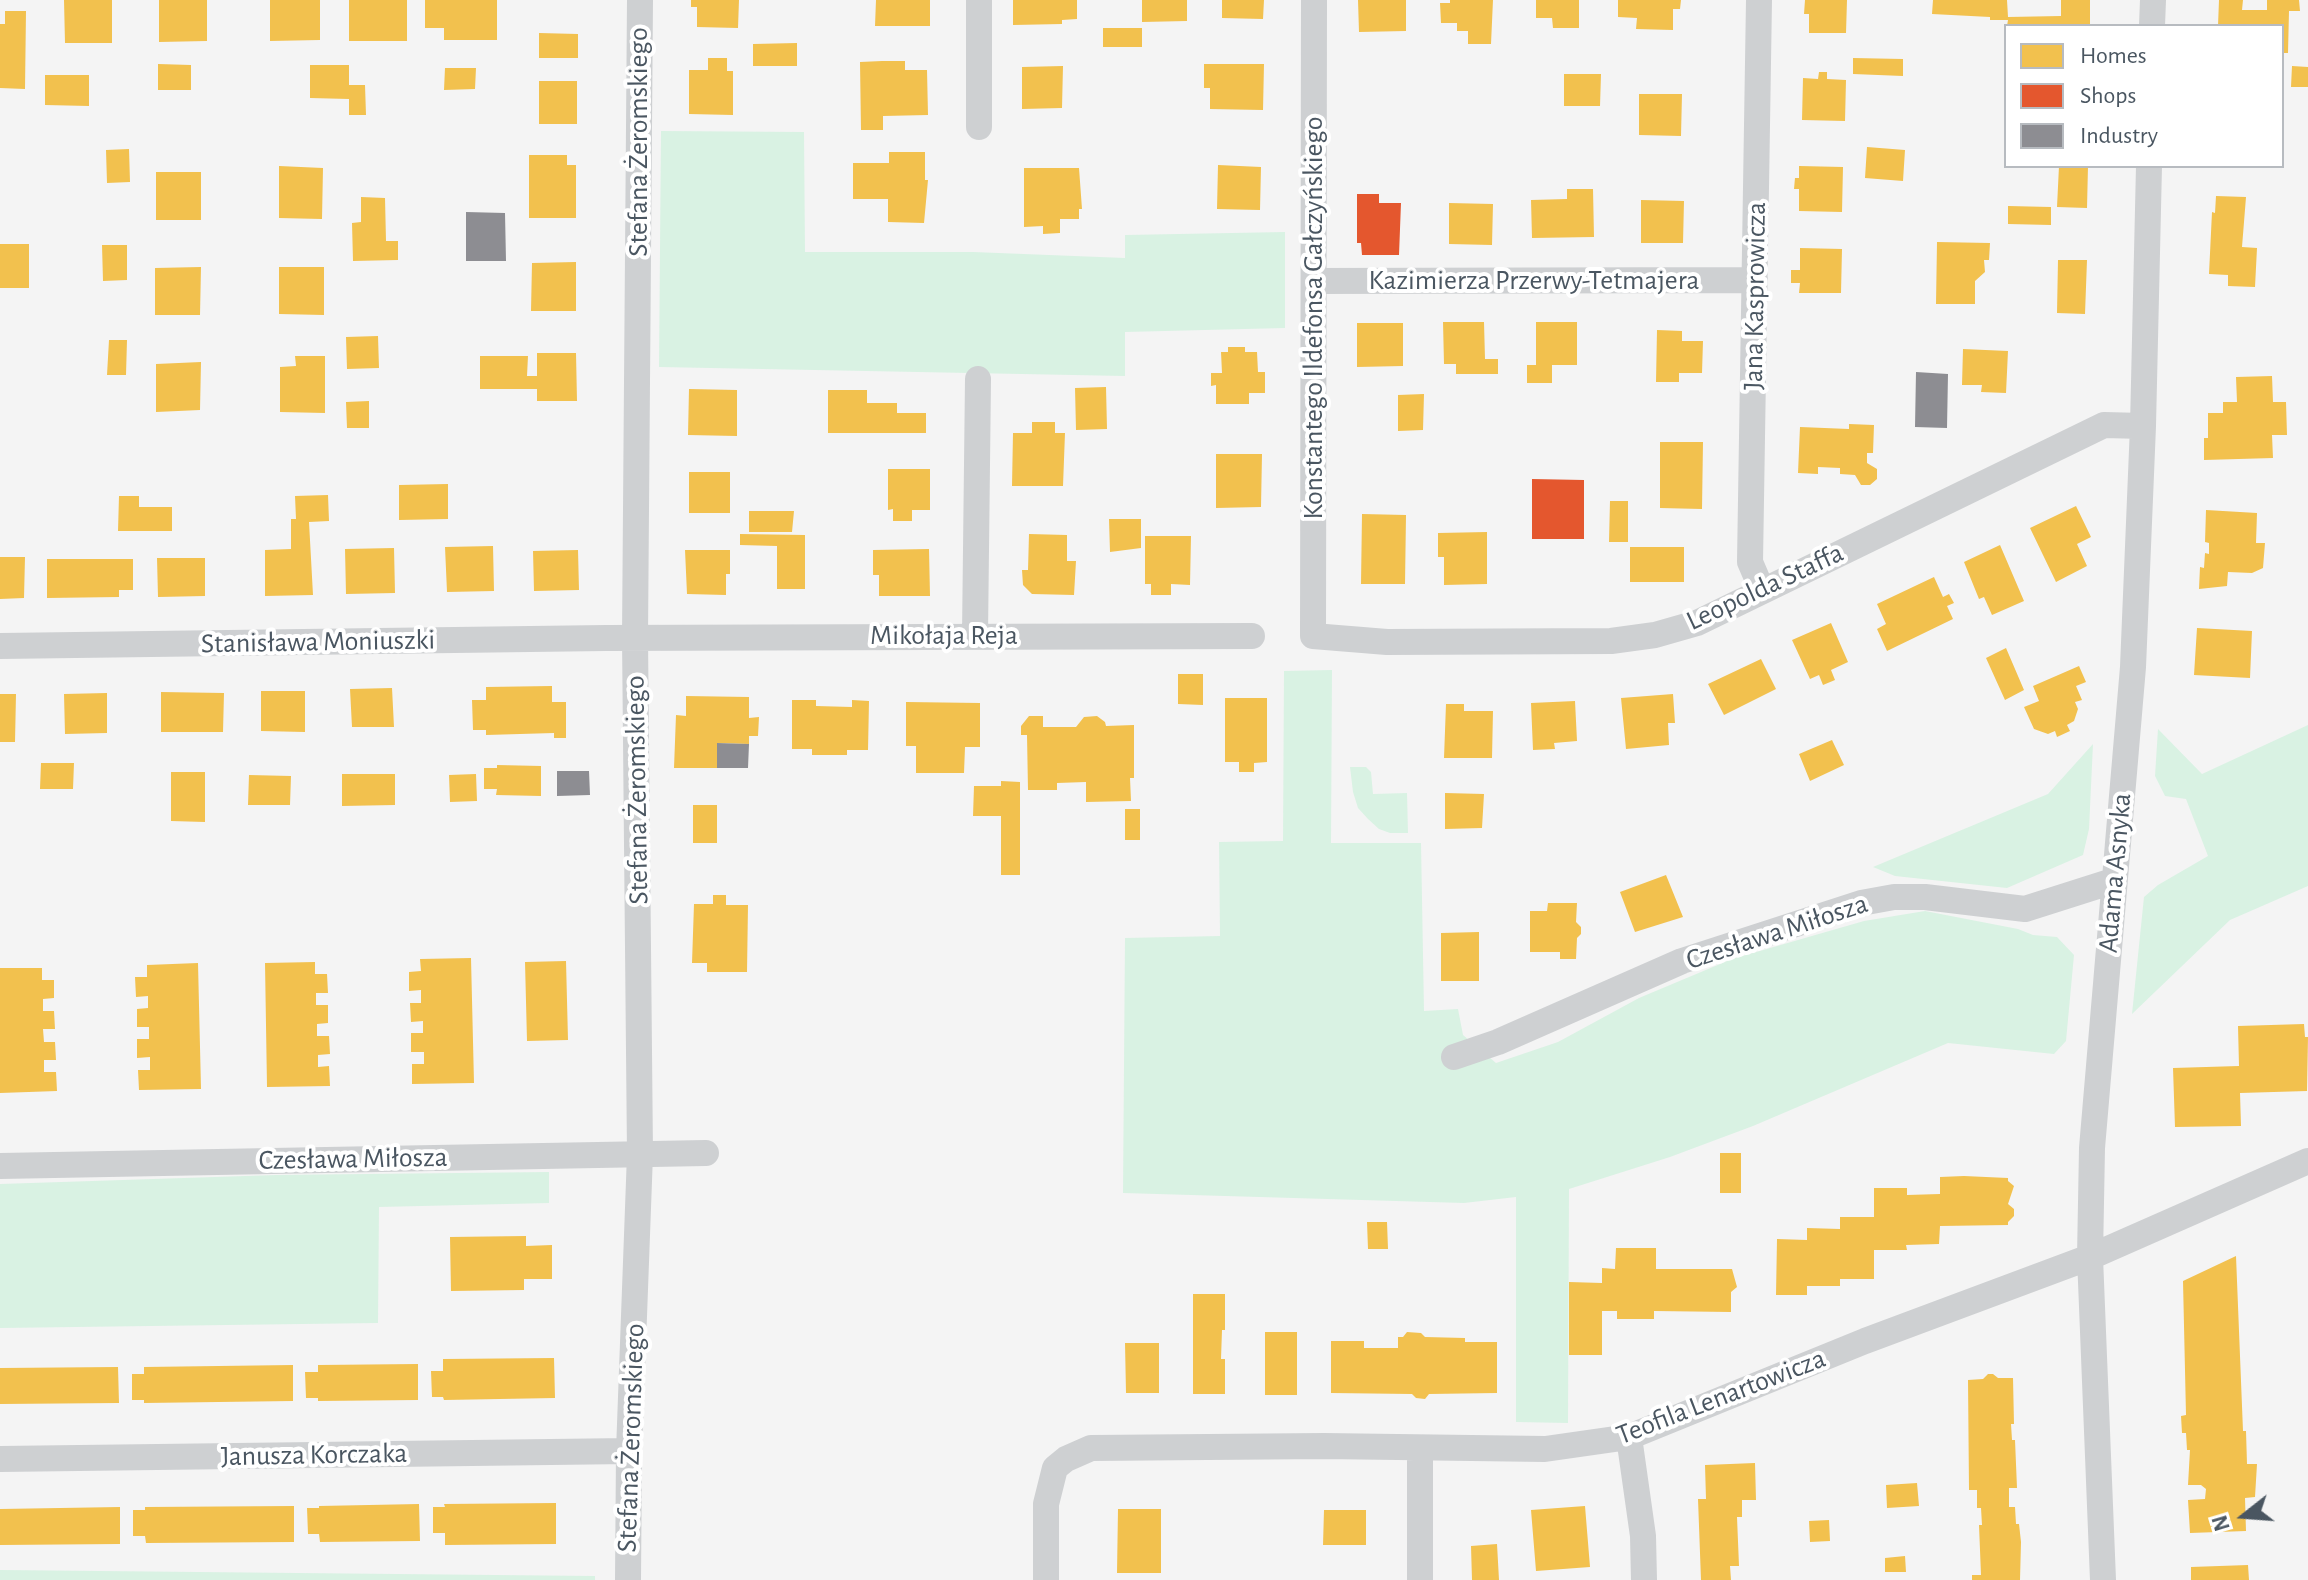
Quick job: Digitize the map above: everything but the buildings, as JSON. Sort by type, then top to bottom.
[{"type":"street","name":"Stefana Żeromskiego","points":[[628,1580],[629,1451],[640,1154],[635,637],[640,0]]},
{"type":"street","points":[[979,0],[979,127]]},
{"type":"street","name":"Konstantego Ildefonsa Gałczyńskiego","points":[[1313,636],[1314,0]]},
{"type":"street","name":"Jana Kasprowicza","points":[[1759,0],[1750,562],[1762,590]]},
{"type":"street","points":[[2152,24],[2153,0]]},
{"type":"street","name":"Adama Asnyka","points":[[2103,1580],[2090,1257],[2092,1148],[2133,667],[2149,168]]},
{"type":"street","name":"Kazimierza Przerwy-Tetmajera","points":[[1314,281],[1755,280]]},
{"type":"street","points":[[975,635],[978,379]]},
{"type":"street","name":"Leopolda Staffa","points":[[1313,636],[1387,642],[1611,641],[1655,635],[1697,623],[2104,425],[2143,426]]},
{"type":"street","name":"Mikołaja Reja","points":[[635,637],[1252,636]]},
{"type":"street","name":"Stanisława Moniuszki","points":[[0,646],[635,637]]},
{"type":"street","name":"Czesława Miłosza","points":[[1454,1057],[1498,1042],[1682,961],[1861,903],[1894,897],[1925,897],[2025,909],[2113,881]]},
{"type":"street","name":"Czesława Miłosza","points":[[0,1166],[706,1153]]},
{"type":"street","name":"Teofila Lenartowicza","points":[[1046,1580],[1046,1504],[1055,1468],[1079,1452],[1103,1446],[1545,1449],[1629,1437],[1865,1341],[2090,1257],[2308,1161]]},
{"type":"street","points":[[1629,1437],[1643,1536],[1644,1580]]},
{"type":"street","points":[[1420,1449],[1420,1580]]},
{"type":"street","name":"Janusza Korczaka","points":[[0,1459],[629,1451]]},
{"type":"green space","points":[[661,131],[804,132],[805,252],[973,252],[1125,258],[1125,235],[1285,232],[1285,328],[1125,332],[1125,376],[659,367]]},
{"type":"green space","points":[[1332,670],[1331,843],[1421,843],[1424,1011],[1458,1009],[1463,1035],[1496,1063],[1558,1042],[1639,998],[1732,959],[1864,921],[1925,911],[2018,929],[2033,935],[2057,937],[2074,955],[2066,1041],[2054,1054],[1948,1043],[1753,1126],[1670,1157],[1569,1189],[1568,1423],[1516,1422],[1516,1197],[1464,1203],[1123,1193],[1125,938],[1220,936],[1219,842],[1283,841],[1284,671]]},
{"type":"green space","points":[[2308,725],[2308,886],[2230,920],[2132,1014],[2144,897],[2158,885],[2208,856],[2186,799],[2165,796],[2155,776],[2158,729],[2202,774]]},
{"type":"green space","points":[[2093,744],[2089,829],[2083,855],[2007,888],[1895,876],[1873,867],[2048,794]]},
{"type":"green space","points":[[1350,767],[1366,767],[1371,772],[1373,794],[1407,793],[1408,833],[1390,833],[1379,829],[1358,808]]},
{"type":"green space","points":[[549,1172],[549,1203],[379,1207],[378,1323],[0,1328],[0,1184],[276,1175]]},
{"type":"green space","points":[[0,1570],[595,1576],[595,1580],[0,1580]]}]
